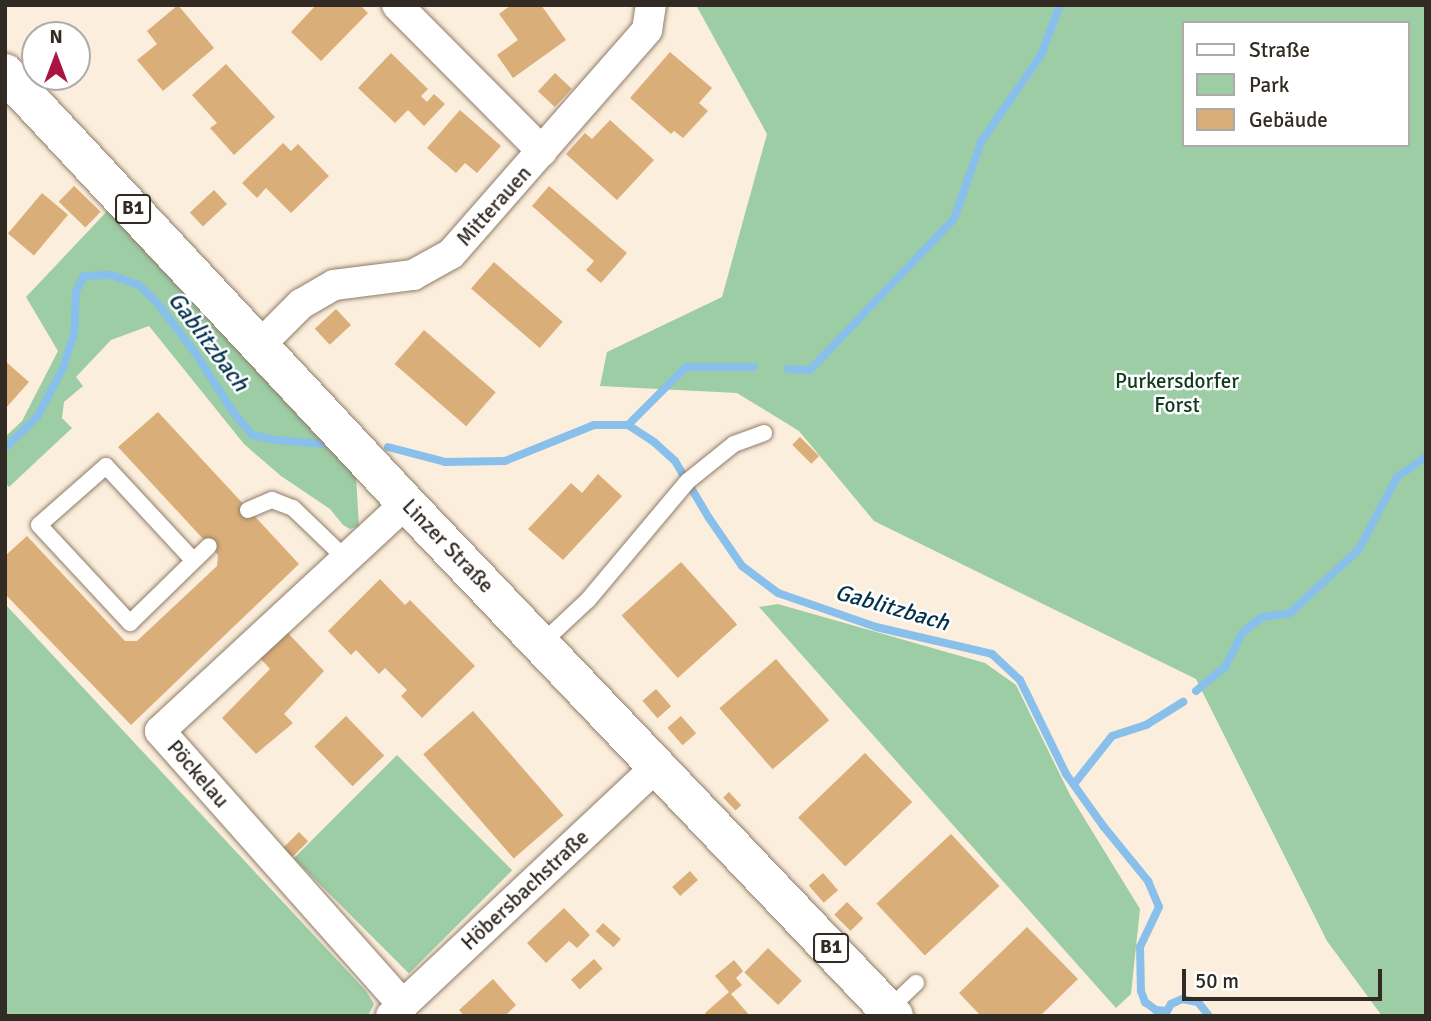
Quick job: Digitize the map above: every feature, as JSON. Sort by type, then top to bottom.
[{"type":"main road","name":"Linzer Straße","points":[[5,73],[261,344],[406,503],[891,1013]]},
{"type":"street","name":"Mitterauen","points":[[397,5],[542,151]]},
{"type":"street","name":"Mitterauen","points":[[261,344],[301,304],[334,285],[413,275],[451,254],[647,30],[652,5]]},
{"type":"street","name":"Pöckelau","points":[[397,1010],[160,731],[406,503]]},
{"type":"street","name":"Höbersbachstraße","points":[[397,1010],[658,765]]},
{"type":"lane","points":[[542,643],[588,600],[694,476],[734,444],[764,433]]},
{"type":"lane","points":[[193,560],[106,466],[39,525],[130,623],[209,546]]},
{"type":"lane","points":[[248,510],[272,500],[293,508],[346,558]]},
{"type":"lane","points":[[891,1013],[916,984]]},
{"type":"green space","name":"Purkersdorfer Forst","points":[[696,5],[1426,5],[1426,1016],[1382,1016],[1327,941],[1196,679],[874,521],[799,431],[737,393],[600,386],[607,352],[722,297],[767,134]]},
{"type":"green space","points":[[112,206],[356,476],[359,526],[350,529],[343,525],[330,509],[281,476],[244,444],[149,326],[111,340],[76,377],[83,386],[64,402],[62,418],[72,428],[9,487],[5,482],[5,437],[22,421],[58,351],[26,297]]},
{"type":"green space","points":[[5,604],[366,991],[374,1004],[368,1016],[5,1016]]},
{"type":"green space","points":[[778,604],[985,663],[1016,685],[1070,795],[1140,909],[1131,994],[1116,1008],[759,607]]},
{"type":"green space","points":[[397,755],[512,870],[409,973],[294,858]]},
{"type":"building","points":[[178,5],[214,48],[163,91],[137,60],[157,44],[147,31]]},
{"type":"building","points":[[316,5],[360,5],[368,13],[321,61],[291,32]]},
{"type":"building","points":[[511,5],[541,5],[566,40],[513,78],[497,55],[518,40],[499,14]]},
{"type":"building","points":[[670,52],[712,88],[699,103],[708,111],[683,138],[674,131],[671,134],[630,98]]},
{"type":"building","points":[[391,53],[428,89],[421,96],[427,102],[434,94],[445,104],[424,126],[408,110],[395,123],[358,88]]},
{"type":"building","points":[[226,64],[275,117],[234,155],[210,128],[217,123],[192,95]]},
{"type":"building","points":[[555,73],[572,89],[555,107],[538,91]]},
{"type":"building","points":[[460,110],[501,146],[477,173],[465,163],[456,173],[427,148]]},
{"type":"building","points":[[610,120],[654,160],[617,200],[566,154],[585,133],[592,139]]},
{"type":"building","points":[[283,143],[291,151],[298,144],[329,176],[291,213],[266,188],[257,198],[242,183]]},
{"type":"building","points":[[74,186],[101,212],[85,228],[59,202]]},
{"type":"building","points":[[549,186],[627,253],[601,283],[586,270],[594,261],[532,206]]},
{"type":"building","points":[[214,190],[227,204],[203,226],[190,213]]},
{"type":"building","points":[[42,193],[68,215],[34,255],[8,234]]},
{"type":"building","points":[[494,262],[563,322],[540,348],[471,288]]},
{"type":"building","points":[[336,309],[351,325],[330,345],[315,329]]},
{"type":"building","points":[[424,330],[496,392],[466,426],[394,364]]},
{"type":"building","points":[[5,361],[29,382],[5,409]]},
{"type":"building","points":[[158,412],[299,564],[131,725],[5,594],[5,556],[27,536],[125,641],[137,641],[217,566],[218,555],[118,447]]},
{"type":"building","points":[[800,437],[819,456],[811,464],[792,445]]},
{"type":"building","points":[[598,474],[622,496],[563,560],[528,529],[571,483],[582,493]]},
{"type":"building","points":[[681,562],[737,624],[678,678],[622,616]]},
{"type":"building","points":[[380,579],[405,605],[410,600],[475,666],[422,718],[401,696],[407,690],[385,668],[379,674],[356,650],[351,655],[328,631]]},
{"type":"building","points":[[286,631],[324,671],[284,714],[293,723],[256,754],[222,718],[270,669],[259,657]]},
{"type":"building","points":[[776,659],[829,720],[773,769],[719,708]]},
{"type":"building","points":[[656,689],[671,706],[658,718],[642,701]]},
{"type":"building","points":[[473,711],[564,815],[514,858],[423,754]]},
{"type":"building","points":[[346,716],[384,756],[353,786],[314,747]]},
{"type":"building","points":[[681,716],[696,733],[683,745],[667,728]]},
{"type":"building","points":[[865,753],[912,802],[845,867],[798,818]]},
{"type":"building","points":[[729,792],[741,805],[735,811],[723,797]]},
{"type":"building","points":[[299,832],[308,841],[292,857],[283,848]]},
{"type":"building","points":[[951,834],[999,886],[925,955],[876,904]]},
{"type":"building","points":[[690,871],[698,880],[680,896],[672,887]]},
{"type":"building","points":[[823,873],[838,890],[824,903],[809,885]]},
{"type":"building","points":[[847,902],[863,918],[851,931],[834,915]]},
{"type":"building","points":[[564,908],[590,935],[577,948],[569,941],[546,963],[527,943]]},
{"type":"building","points":[[603,923],[621,939],[613,947],[596,931]]},
{"type":"building","points":[[1027,927],[1078,979],[1040,1016],[981,1016],[959,993]]},
{"type":"building","points":[[768,948],[802,981],[778,1005],[744,972]]},
{"type":"building","points":[[594,959],[603,969],[580,989],[571,980]]},
{"type":"building","points":[[734,960],[743,971],[736,978],[742,985],[731,994],[750,1016],[708,1016],[705,1013],[729,992],[715,976]]},
{"type":"building","points":[[493,979],[516,1005],[505,1016],[464,1016],[459,1010]]},
{"type":"waterway","points":[[788,369],[810,370],[954,219],[981,142],[1041,55],[1060,5]]},
{"type":"waterway","name":"Gablitzbach","points":[[5,448],[37,417],[63,368],[74,335],[76,291],[84,276],[111,275],[139,285],[158,304],[252,435],[322,444]]},
{"type":"waterway","points":[[628,425],[686,367],[754,367]]},
{"type":"waterway","name":"Gablitzbach","points":[[388,447],[445,462],[505,461],[594,425],[628,425],[654,442],[675,461],[742,566],[778,593],[876,627],[992,654],[1020,680],[1066,774],[1148,881],[1159,907],[1140,947],[1141,991],[1145,1002],[1156,1010],[1167,1011],[1171,1004],[1182,999],[1198,1002],[1209,1016]]},
{"type":"waterway","points":[[1196,691],[1225,667],[1243,632],[1262,617],[1290,613],[1359,549],[1397,477],[1426,457]]},
{"type":"waterway","points":[[1074,784],[1112,736],[1146,725],[1183,702]]}]
